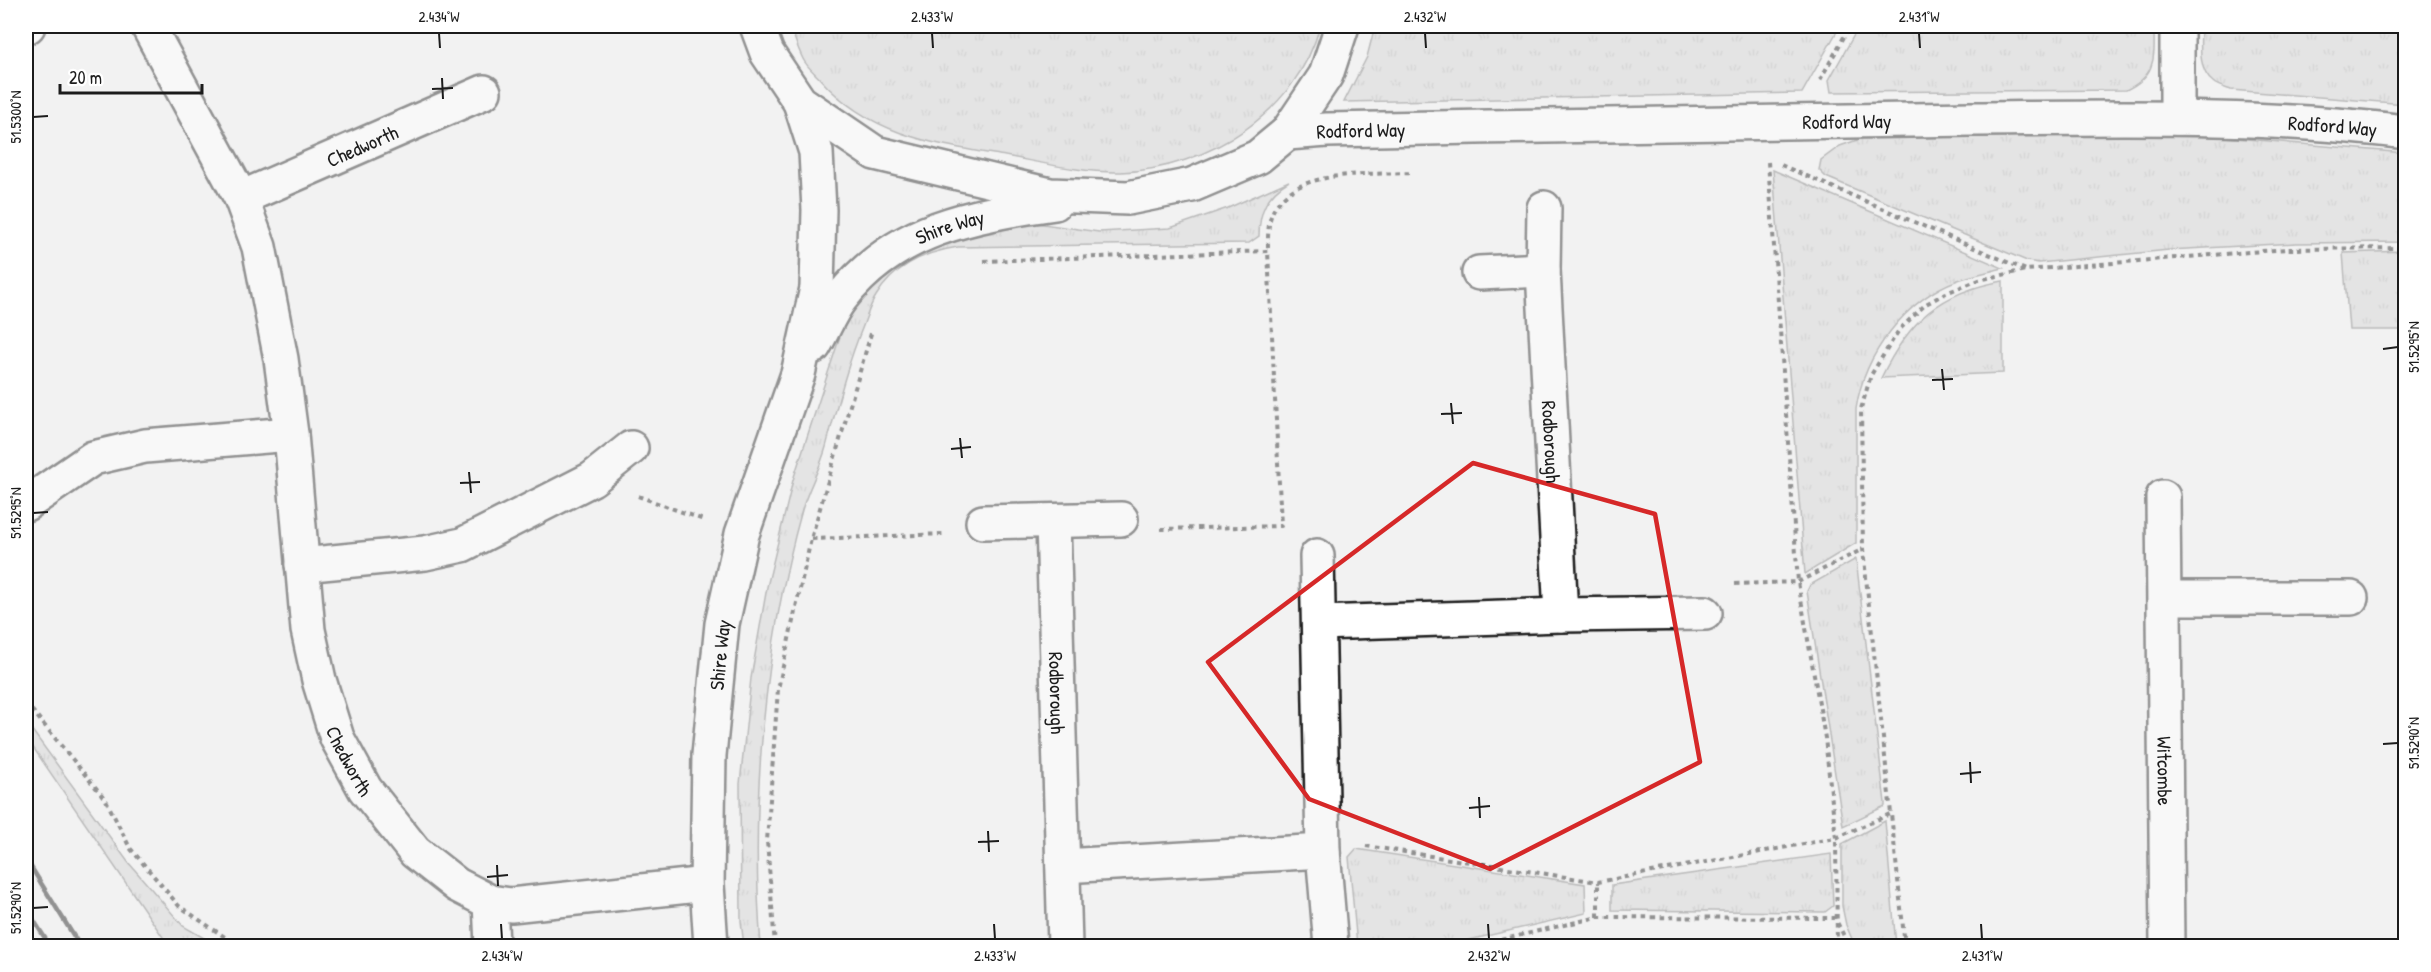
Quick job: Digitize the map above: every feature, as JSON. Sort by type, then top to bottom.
[{"type":"street","name":"Chedworth","points":[[148,26],[241,198],[259,247],[281,359],[291,434],[308,630],[319,680],[337,738],[365,789],[416,852],[457,885],[490,903],[511,905],[707,884]]},
{"type":"street","points":[[757,26],[767,53],[800,102],[875,153],[1050,195],[1128,198],[1192,185],[1258,157],[1287,132],[1326,75],[1342,26]]},
{"type":"street","points":[[2177,26],[2177,118]]},
{"type":"street","name":"Chedworth","points":[[241,198],[484,92]]},
{"type":"street","name":"Shire Way","points":[[711,946],[707,884],[709,755],[722,624],[742,534],[798,374],[817,288],[819,210],[816,152],[800,102]]},
{"type":"street","name":"Rodford Way","points":[[1287,132],[1339,129],[1812,120],[2177,118],[2356,126],[2406,132]]},
{"type":"street","name":"Shire Way","points":[[798,374],[841,298],[877,261],[930,230],[990,213],[1095,197]]},
{"type":"street","name":"Rodborough","points":[[1544,208],[1544,270],[1561,615]]},
{"type":"street","points":[[1479,273],[1544,270]]},
{"type":"street","points":[[26,504],[93,458],[145,446],[291,434]]},
{"type":"street","points":[[302,565],[425,554],[462,545],[592,479],[632,448]]},
{"type":"street","name":"Witcombe","points":[[2163,497],[2167,946]]},
{"type":"street","points":[[983,522],[1121,519]]},
{"type":"street","name":"Rodborough","points":[[1053,521],[1065,946]]},
{"type":"street","points":[[1317,556],[1323,851],[1331,946]]},
{"type":"street","points":[[2165,598],[2351,598]]},
{"type":"street","points":[[1319,623],[1561,615],[1705,614]]},
{"type":"street","points":[[1063,866],[1323,851]]},
{"type":"street","points":[[490,903],[492,946]]},
{"type":"path","points":[[1812,120],[1815,90],[1850,26]]},
{"type":"path","points":[[1837,946],[1836,838],[1825,738],[1798,582],[1768,160],[2026,270]]},
{"type":"path","points":[[1153,530],[1281,526],[1268,227],[1276,206],[1300,186],[1322,178],[1414,173]]},
{"type":"path","points":[[1905,946],[1863,549],[1861,409],[1871,375],[1899,330],[1926,304],[1979,279],[2026,270],[2287,249],[2406,248]]},
{"type":"path","points":[[977,261],[1268,251]]},
{"type":"path","points":[[775,946],[767,841],[778,688],[812,539],[873,328]]},
{"type":"path","points":[[592,479],[742,534]]},
{"type":"path","points":[[812,539],[972,533],[983,522]]},
{"type":"path","points":[[1705,614],[1702,586],[1798,582],[1863,549]]},
{"type":"path","points":[[26,703],[106,800],[129,848],[179,906],[238,946]]},
{"type":"path","points":[[1323,851],[1343,842],[1598,882],[1836,838],[1890,814]]},
{"type":"path","points":[[1598,882],[1598,917]]},
{"type":"path","points":[[1475,946],[1598,917],[1836,918]]},
{"type":"path","points":[[1836,918],[1849,946]]},
{"type":"highlighted area","points":[[1473,463],[1655,514],[1700,762],[1490,869],[1309,799],[1208,662]]},
{"type":"green space","points":[[790,26],[1320,26],[1308,57],[1291,85],[1270,109],[1244,130],[1216,147],[1186,160],[1154,168],[1107,172],[954,147],[883,125],[861,114],[840,99],[811,70],[803,59]]},
{"type":"green space","points":[[1375,26],[1840,26],[1802,93],[1344,102],[1367,57]]},
{"type":"green space","points":[[1859,26],[2154,26],[2154,55],[2144,78],[2126,90],[1831,92],[1829,80]]},
{"type":"green space","points":[[2201,26],[2405,26],[2405,104],[2231,90],[2221,87],[2213,82],[2204,71],[2201,56]]},
{"type":"green space","points":[[2189,134],[2405,153],[2405,242],[2296,243],[2169,250],[2039,263],[2027,261],[1826,177],[1819,170],[1821,160],[1840,146],[1863,138]]},
{"type":"green space","points":[[1773,170],[2003,268],[1958,280],[1921,300],[1890,331],[1878,349],[1868,368],[1856,409],[1856,543],[1805,574]]},
{"type":"green space","points":[[1289,181],[1275,192],[1266,204],[1259,236],[1249,243],[958,247],[911,262],[883,285],[870,307],[852,356],[823,455],[802,510],[789,562],[769,671],[763,726],[757,838],[761,946],[744,946],[741,921],[740,784],[751,678],[767,587],[793,480],[843,327],[856,303],[918,243],[1022,221],[1099,232],[1170,228],[1228,208]]},
{"type":"green space","points":[[2405,251],[2405,330],[2349,330],[2343,253]]},
{"type":"green space","points":[[2003,281],[2003,373],[1881,378],[1902,341],[1928,313],[1961,293]]},
{"type":"green space","points":[[1856,559],[1885,806],[1843,826],[1807,591],[1810,585]]},
{"type":"green space","points":[[26,722],[128,862],[183,926],[218,946],[169,946],[26,737]]},
{"type":"green space","points":[[1885,821],[1896,946],[1855,946],[1846,925],[1842,906],[1842,844]]},
{"type":"green space","points":[[1356,849],[1585,884],[1586,913],[1443,946],[1357,946],[1349,857]]},
{"type":"green space","points":[[1831,854],[1833,906],[1825,912],[1612,910],[1612,885]]},
{"type":"railway","points":[[26,859],[80,946]]},
{"type":"railway","points":[[26,908],[50,946]]}]
